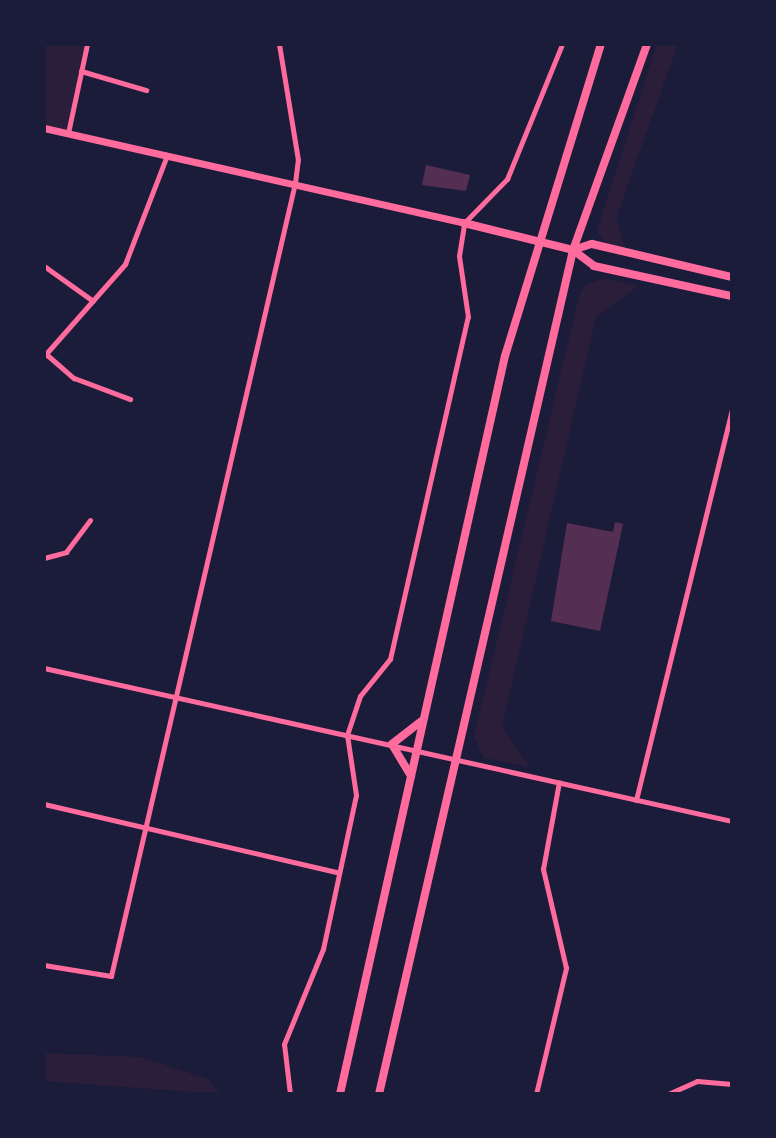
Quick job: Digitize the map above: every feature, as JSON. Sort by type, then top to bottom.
[{"type":"main road","points":[[340,1094],[535,241],[601,44]]},
{"type":"main road","points":[[379,1094],[573,250],[647,44]]},
{"type":"main road","points":[[464,223],[573,250],[594,266],[732,296]]},
{"type":"main road","points":[[573,250],[592,244],[732,277]]},
{"type":"main road","points":[[678,284],[681,265]]},
{"type":"main road","points":[[412,776],[392,744],[413,734],[425,715]]},
{"type":"street","points":[[68,133],[87,44]]},
{"type":"street","points":[[44,965],[111,976],[295,183],[298,160],[279,44]]},
{"type":"street","points":[[290,1094],[284,1044],[323,949],[336,872],[356,795],[347,735],[360,696],[390,659],[467,321],[459,256],[464,223],[507,179],[562,44]]},
{"type":"street","points":[[81,71],[146,90]]},
{"type":"street","points":[[44,128],[464,223]]},
{"type":"street","points":[[130,399],[74,378],[45,355],[125,264],[167,154]]},
{"type":"street","points":[[44,266],[93,301]]},
{"type":"street","points":[[636,800],[732,409]]},
{"type":"street","points":[[44,558],[66,552],[90,520]]},
{"type":"street","points":[[44,668],[732,821]]},
{"type":"street","points":[[536,1094],[566,968],[543,869],[559,782]]},
{"type":"street","points":[[44,804],[336,872]]},
{"type":"street","points":[[668,1094],[697,1081],[732,1084]]},
{"type":"shaded area","points":[[44,44],[87,44],[68,133],[44,128]]},
{"type":"shaded area","points":[[657,44],[678,44],[616,218],[627,252],[605,244],[597,230]]},
{"type":"shaded area","points":[[604,278],[638,286],[596,317],[502,727],[530,767],[484,758],[474,737],[579,296],[585,285]]},
{"type":"shaded area","points":[[44,1053],[141,1057],[208,1079],[221,1094],[44,1081]]},
{"type":"building","points":[[426,165],[470,175],[466,191],[422,185]]},
{"type":"building","points":[[615,522],[623,524],[600,631],[551,621],[567,523],[613,532]]}]
